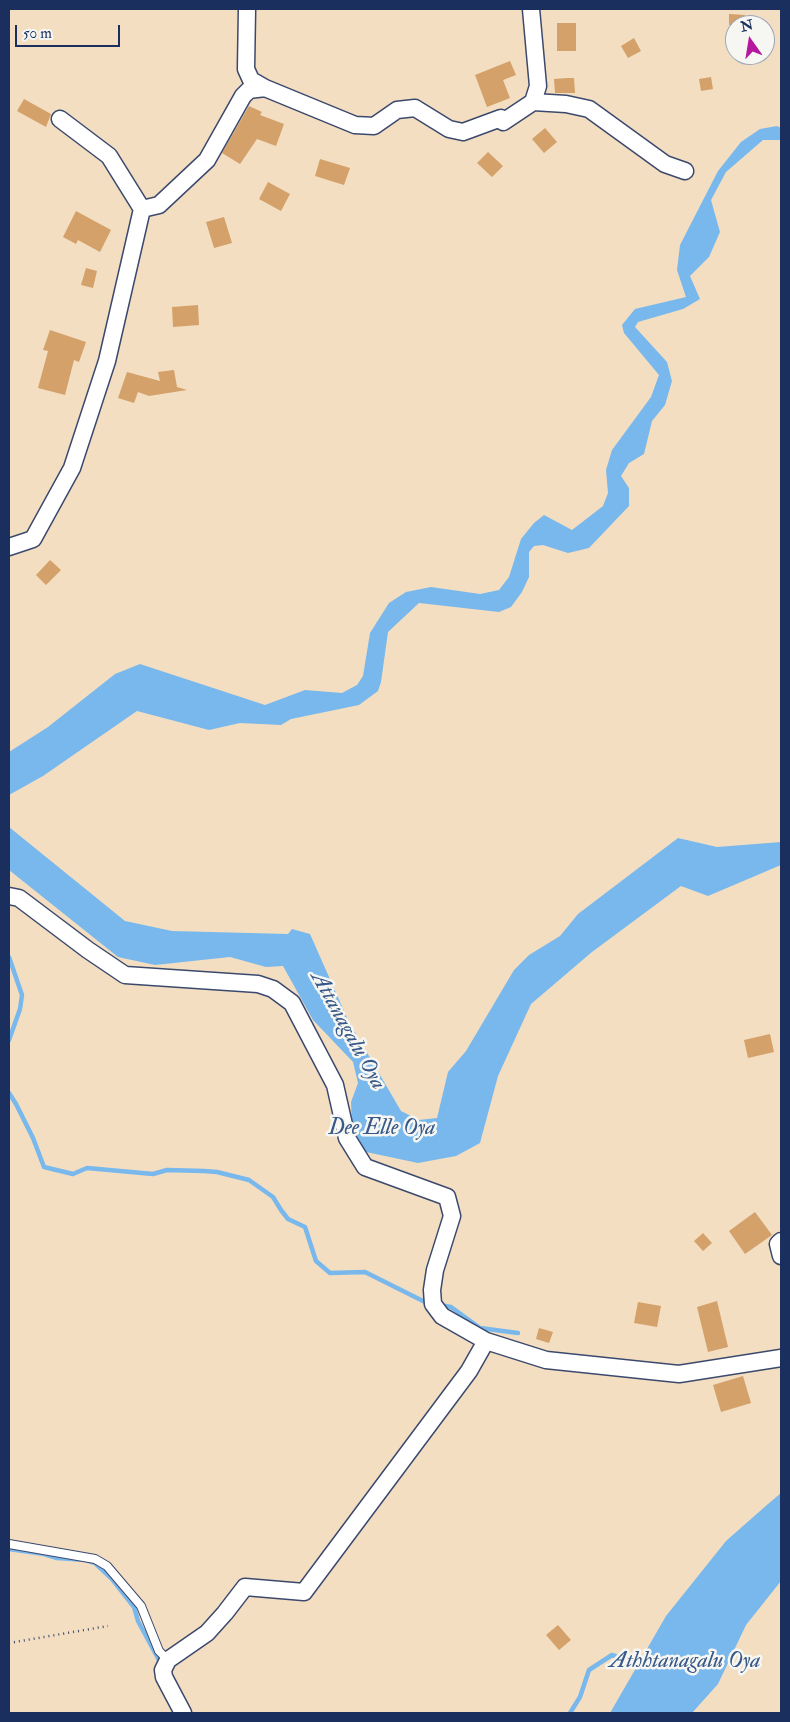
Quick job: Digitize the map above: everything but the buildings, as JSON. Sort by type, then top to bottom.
[{"type":"street","points":[[247,9],[246,69],[251,80],[264,88],[355,125],[374,126],[398,110],[414,108],[449,129],[463,132],[501,118],[503,122],[533,102],[566,104],[589,109],[665,164],[685,171]]},
{"type":"street","points":[[531,9],[538,86],[533,102]]},
{"type":"street","points":[[142,209],[159,204],[207,160],[243,96],[249,90],[264,88]]},
{"type":"street","points":[[9,547],[32,539],[72,468],[107,361],[142,209],[109,156],[60,119]]},
{"type":"street","points":[[9,896],[18,898],[125,975],[258,984],[272,989],[292,1003],[334,1085],[348,1138],[365,1167],[447,1197],[452,1216],[435,1270],[432,1290],[433,1304],[442,1316],[486,1341],[546,1360],[679,1374],[781,1358]]},
{"type":"street","points":[[781,1241],[778,1244],[781,1256]]},
{"type":"street","points":[[183,1713],[164,1677],[163,1670],[168,1660],[207,1633],[245,1586],[304,1592],[469,1371],[486,1341]]},
{"type":"lane","points":[[9,1544],[95,1559],[107,1566],[141,1606],[158,1651],[168,1660]]},
{"type":"path","points":[[9,1643],[108,1626]]},
{"type":"water","points":[[777,126],[781,128],[781,140],[763,140],[726,172],[711,200],[720,232],[709,257],[690,276],[700,299],[683,309],[638,322],[635,327],[667,362],[672,381],[665,405],[652,421],[644,454],[629,463],[621,476],[629,488],[629,506],[589,548],[568,553],[543,545],[534,546],[529,552],[529,577],[522,592],[511,607],[499,612],[419,603],[388,632],[378,691],[359,705],[291,719],[281,725],[240,723],[209,730],[137,711],[43,776],[9,795],[9,752],[48,727],[115,674],[140,664],[265,705],[305,690],[342,693],[357,685],[363,676],[370,633],[389,603],[406,592],[431,587],[480,594],[499,590],[509,577],[521,539],[534,523],[544,515],[572,530],[603,506],[608,493],[606,470],[612,450],[651,397],[659,375],[624,333],[622,325],[635,309],[686,297],[677,270],[680,245],[718,171],[741,142],[760,129]]},
{"type":"water","name":"Dee Elle Oya","points":[[9,827],[125,921],[172,931],[288,934],[292,929],[310,934],[348,1020],[401,1111],[419,1120],[437,1118],[448,1072],[466,1051],[514,970],[529,955],[560,936],[578,914],[678,838],[717,847],[781,842],[781,865],[708,896],[681,886],[592,952],[531,1004],[498,1076],[480,1143],[456,1156],[418,1163],[366,1152],[352,1127],[351,1102],[358,1083],[353,1062],[313,1020],[283,966],[266,967],[230,957],[155,965],[118,957],[9,870]]},
{"type":"water","name":"Athhtanagalu Oya","points":[[781,1493],[781,1581],[746,1625],[718,1684],[692,1713],[610,1713],[666,1616],[726,1541]]},
{"type":"waterway","points":[[9,957],[22,995],[20,1009],[9,1040]]},
{"type":"waterway","points":[[9,1093],[33,1138],[44,1167],[73,1174],[87,1168],[153,1174],[167,1170],[204,1171],[217,1172],[249,1180],[273,1197],[288,1219],[305,1227],[316,1261],[330,1273],[365,1272],[429,1304]]},
{"type":"waterway","points":[[439,1305],[451,1307],[480,1328],[518,1333]]},
{"type":"waterway","points":[[9,1549],[44,1554],[57,1558],[86,1560],[95,1563],[112,1579],[134,1607],[138,1621],[161,1664]]},
{"type":"waterway","points":[[570,1713],[580,1697],[589,1670],[612,1655],[639,1664]]},
{"type":"water label","name":"Attanagalu Oya","points":[[347,1031]]}]
